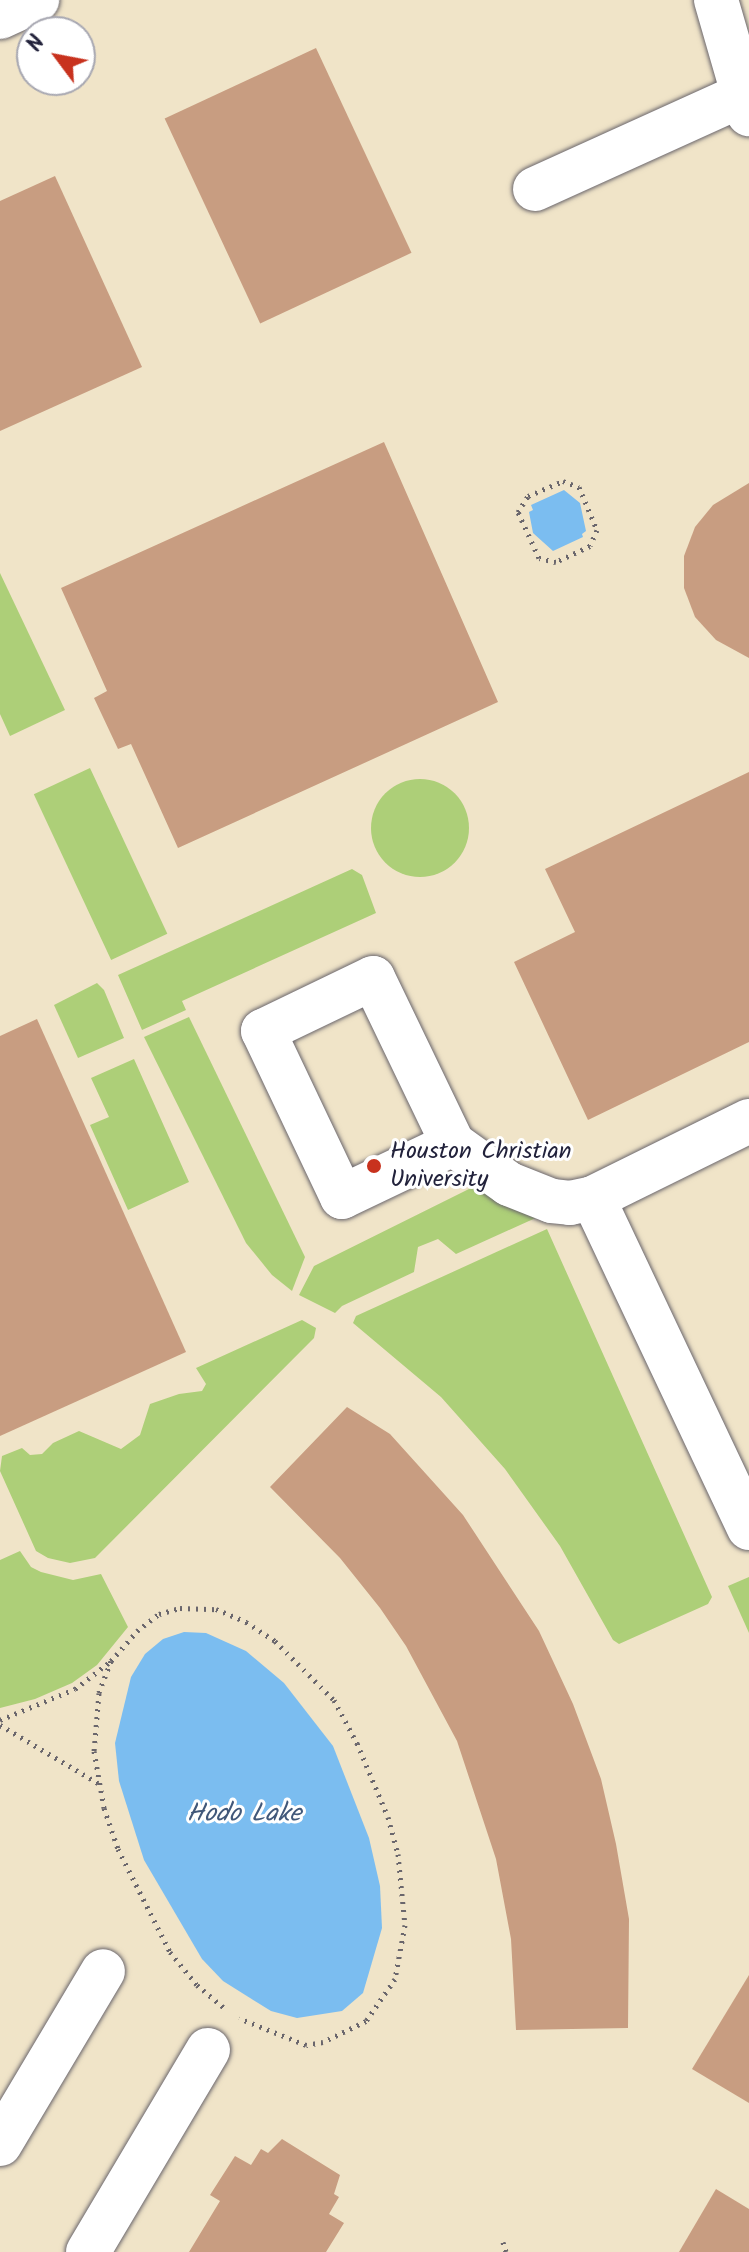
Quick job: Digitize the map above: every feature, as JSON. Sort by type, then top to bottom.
[{"type":"lane","points":[[0,17],[37,0]]},
{"type":"lane","points":[[535,189],[747,101],[716,0]]},
{"type":"lane","points":[[453,1144],[342,1197],[263,1031],[373,978],[453,1144],[509,1184],[552,1201],[570,1203],[593,1198],[749,1121]]},
{"type":"lane","points":[[593,1198],[749,1528]]},
{"type":"lane","points":[[0,2144],[103,1971]]},
{"type":"lane","points":[[88,2252],[208,2050]]},
{"type":"path","points":[[563,481],[579,487],[597,530],[590,546],[556,562],[539,558],[518,512],[528,496],[563,481]]},
{"type":"path","points":[[0,1722],[75,1689],[111,1661],[137,1631],[159,1614],[180,1608],[216,1609],[246,1622],[275,1641],[334,1700],[357,1743],[388,1817],[404,1893],[405,1925],[395,1979],[366,2021],[345,2034],[306,2045],[257,2028],[209,1997],[170,1952],[145,1908],[118,1849],[98,1783],[94,1751],[99,1693],[111,1661]]},
{"type":"path","points":[[0,1722],[98,1783]]},
{"type":"path","points":[[503,2242],[506,2252]]},
{"type":"green space","points":[[0,573],[65,710],[10,736],[0,714]]},
{"type":"green space","points":[[90,768],[167,934],[111,960],[34,794]]},
{"type":"green space","points":[[420,779],[439,782],[455,793],[466,809],[469,828],[466,847],[455,863],[439,874],[420,877],[401,874],[385,863],[374,847],[371,828],[374,809],[385,793],[401,782]]},
{"type":"green space","points":[[352,869],[362,875],[376,913],[182,1001],[186,1010],[142,1030],[118,975]]},
{"type":"green space","points":[[97,983],[104,990],[124,1038],[78,1058],[54,1005]]},
{"type":"green space","points":[[189,1017],[305,1257],[292,1291],[272,1275],[246,1243],[144,1037]]},
{"type":"green space","points":[[134,1059],[189,1182],[128,1210],[90,1125],[109,1117],[91,1078]]},
{"type":"green space","points":[[477,1185],[540,1216],[456,1254],[438,1239],[418,1247],[414,1272],[342,1306],[335,1313],[299,1295],[314,1266]]},
{"type":"green space","points":[[547,1229],[712,1597],[708,1604],[619,1644],[613,1640],[560,1546],[505,1469],[441,1397],[353,1323],[356,1316]]},
{"type":"green space","points":[[302,1320],[316,1328],[314,1338],[95,1558],[70,1563],[48,1558],[36,1551],[0,1471],[2,1456],[22,1448],[30,1455],[42,1454],[53,1443],[79,1431],[121,1449],[140,1435],[150,1404],[179,1394],[202,1391],[206,1384],[196,1368]]},
{"type":"green space","points":[[20,1551],[31,1567],[41,1572],[73,1580],[101,1574],[128,1627],[97,1665],[72,1683],[35,1699],[0,1708],[0,1560]]},
{"type":"green space","points":[[749,1577],[749,1633],[728,1586]]},
{"type":"water","points":[[564,490],[580,503],[586,531],[583,537],[553,551],[533,533],[529,512],[533,510],[531,505]]},
{"type":"water","name":"Hodo Lake","points":[[184,1632],[206,1633],[246,1651],[284,1683],[333,1746],[369,1838],[380,1886],[382,1928],[363,1993],[342,2011],[297,2018],[271,2011],[223,1981],[202,1959],[144,1860],[119,1781],[115,1743],[131,1677],[145,1654],[163,1639]]},
{"type":"building","points":[[316,48],[412,253],[260,323],[165,119]]},
{"type":"building","points":[[55,176],[142,367],[0,431],[0,201]]},
{"type":"building","points":[[384,442],[498,702],[178,848],[131,744],[118,749],[94,698],[107,691],[61,588]]},
{"type":"building","points":[[749,483],[749,658],[716,640],[695,617],[684,588],[684,556],[695,527],[713,505]]},
{"type":"building","points":[[749,772],[749,1042],[588,1120],[514,962],[575,932],[545,869]]},
{"type":"building","points":[[37,1019],[186,1352],[0,1436],[0,1036]]},
{"type":"building","points":[[347,1407],[390,1434],[463,1515],[539,1631],[573,1704],[601,1779],[629,1919],[628,2028],[516,2030],[511,1939],[496,1859],[457,1741],[406,1646],[380,1608],[340,1558],[270,1487]]},
{"type":"building","points":[[749,1975],[749,2103],[692,2069]]},
{"type":"building","points":[[282,2139],[340,2175],[334,2194],[339,2197],[329,2214],[344,2223],[326,2252],[189,2252],[220,2201],[210,2195],[235,2156],[251,2165],[261,2149],[268,2153]]},
{"type":"building","points":[[716,2189],[749,2209],[749,2252],[679,2252]]},
{"type":"place","name":"Houston Christian University","points":[[374,1166]]}]
